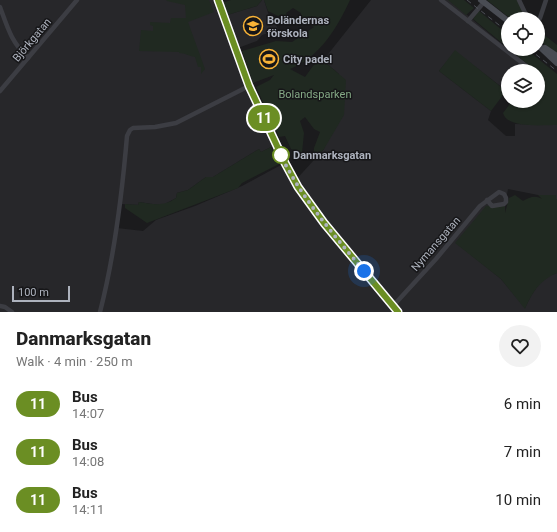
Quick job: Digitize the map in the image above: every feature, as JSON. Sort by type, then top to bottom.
[{"type":"main road","points":[[482,1],[501,16]]},
{"type":"main road","points":[[545,48],[557,56]]},
{"type":"main road","points":[[545,51],[557,63]]},
{"type":"street","name":"Björkgatan","points":[[0,91],[77,0]]},
{"type":"street","points":[[218,0],[249,86],[285,163],[298,187],[324,223],[398,312]]},
{"type":"street","points":[[441,0],[524,64]]},
{"type":"street","points":[[519,0],[525,12]]},
{"type":"street","points":[[542,12],[546,0]]},
{"type":"street","points":[[468,21],[482,1]]},
{"type":"street","points":[[0,7],[13,40],[18,48],[28,58]]},
{"type":"street","points":[[100,312],[113,257],[122,190],[127,136],[130,130],[134,128],[155,127],[176,123],[249,86]]},
{"type":"street","name":"Nymansgatan","points":[[393,306],[436,259],[480,206],[487,200],[499,192],[504,194],[506,198],[506,202],[504,204],[492,206],[487,200]]},
{"type":"street","points":[[0,306],[6,307],[12,312]]},
{"type":"shaded area","points":[[0,0],[213,0],[245,87],[273,146],[261,152],[259,149],[213,177],[206,177],[188,190],[177,193],[176,198],[165,204],[158,205],[139,202],[138,205],[120,204],[117,228],[143,231],[156,220],[195,206],[242,186],[281,165],[293,183],[324,149],[339,74],[327,64],[325,58],[371,0],[449,0],[501,43],[501,56],[517,56],[527,64],[501,64],[501,87],[455,51],[439,71],[491,111],[488,120],[506,136],[515,136],[515,124],[557,125],[557,199],[555,195],[538,195],[508,189],[505,205],[456,243],[501,279],[525,308],[539,284],[549,276],[557,273],[557,312],[0,312]]},
{"type":"shaded area","name":"Boländernas förskola","points":[[262,0],[264,0],[270,19],[275,21],[278,30],[262,35],[257,41],[238,48],[226,16],[257,6]]},
{"type":"green space","points":[[166,0],[209,0],[214,12],[188,22],[205,69],[201,74],[201,67],[198,67],[195,57],[179,52],[139,51],[141,30],[153,31],[153,26],[150,25],[150,22],[170,23],[171,18],[186,18],[185,5]]},
{"type":"green space","points":[[231,0],[262,0],[257,6],[227,15],[222,3]]},
{"type":"green space","name":"Bolandsparken","points":[[264,0],[350,0],[333,31],[319,49],[301,64],[290,69],[305,77],[324,55],[327,64],[346,80],[344,115],[324,149],[313,161],[314,148],[320,132],[314,129],[305,117],[300,121],[304,133],[302,153],[291,149],[285,136],[279,137],[256,87],[270,80],[274,75],[253,83],[242,51],[276,41],[292,42],[314,27],[308,22],[303,22],[300,19],[301,13],[293,8],[286,13],[288,19],[282,21],[281,15],[278,16],[268,11]]},
{"type":"green space","points":[[448,0],[464,0],[474,8],[466,15]]},
{"type":"green space","points":[[487,0],[519,0],[525,12],[502,12]]},
{"type":"green space","points":[[479,11],[501,29],[501,42],[473,19]]},
{"type":"green space","points":[[545,36],[557,45],[557,53],[545,45]]},
{"type":"green space","points":[[455,50],[501,87],[501,98],[491,111],[439,71]]},
{"type":"green space","points":[[518,56],[535,56],[545,64],[527,64]]},
{"type":"green space","points":[[545,64],[557,74],[557,125],[518,124],[511,122],[503,113],[507,108],[545,108]]},
{"type":"green space","points":[[271,147],[279,164],[242,183],[238,188],[147,223],[125,208],[125,204],[138,205],[139,202],[163,204],[172,201],[176,198],[177,193],[188,190],[206,177],[213,177],[259,149],[261,152]]},
{"type":"green space","points":[[515,195],[523,201],[532,197],[542,199],[538,195],[556,195],[557,199],[557,273],[546,279],[537,287],[525,309],[501,279],[455,243],[486,206],[505,205],[505,213],[509,198]]},
{"type":"railway","points":[[467,0],[501,27]]},
{"type":"railway","points":[[538,56],[557,71]]},
{"type":"bus line","name":"11","points":[[218,0],[249,86],[285,163],[298,187],[324,223],[398,312]]},
{"type":"place","name":"Boländernas förskola","points":[[253,26]]},
{"type":"place","name":"City padel","points":[[269,59]]},
{"type":"place","name":"Danmarksgatan","points":[[281,155]]},
{"type":"route","points":[[281,155],[280,154],[298,187],[312,207],[364,271]]}]
